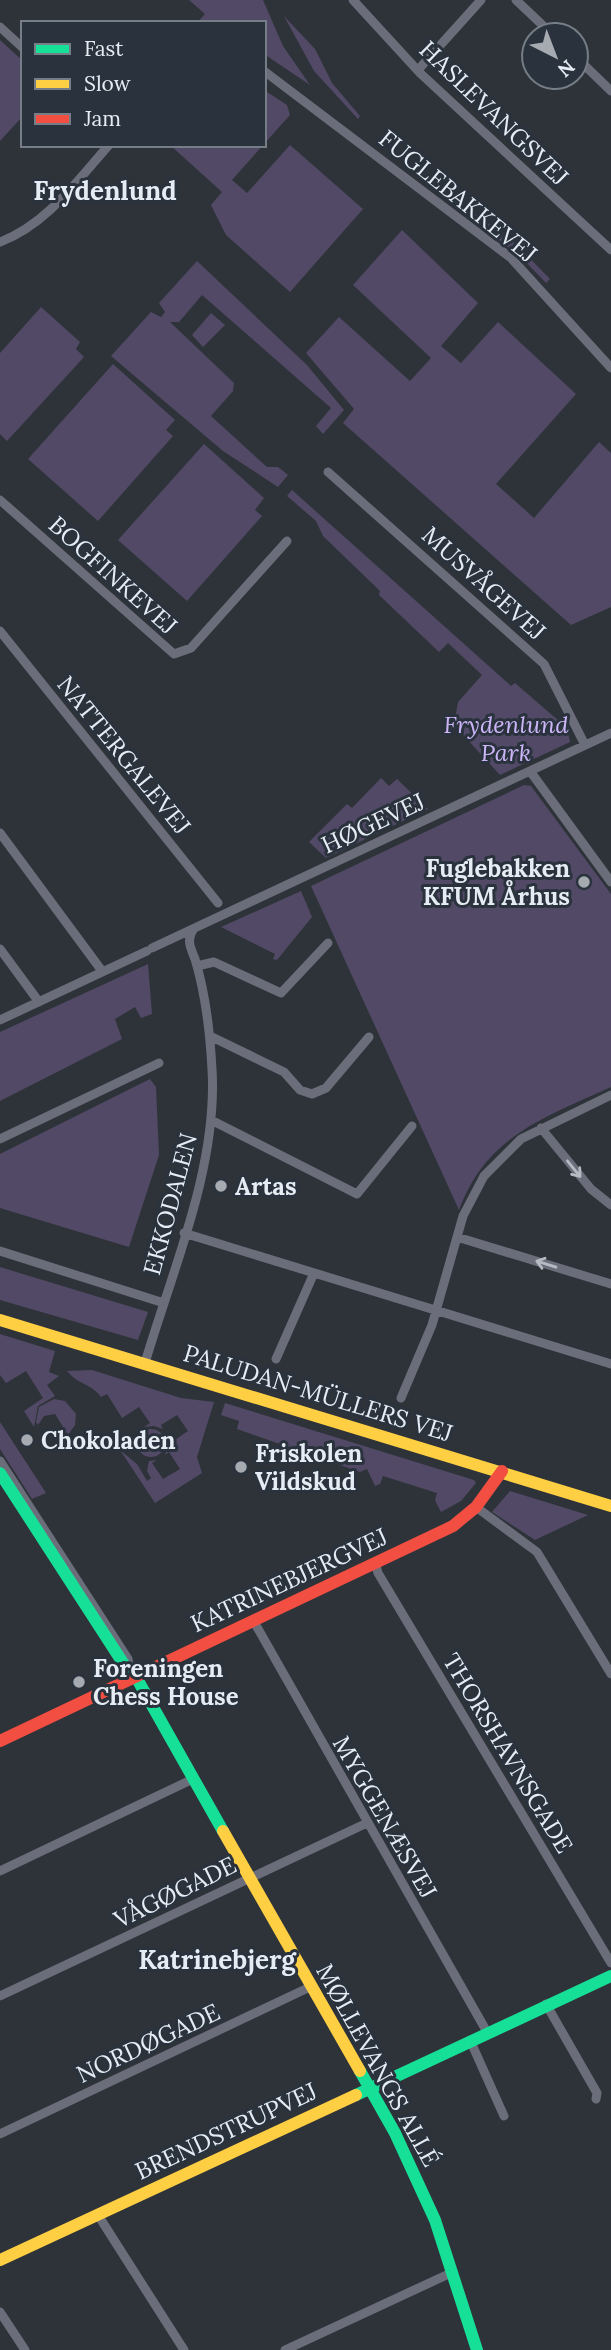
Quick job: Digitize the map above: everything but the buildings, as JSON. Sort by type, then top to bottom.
[{"type":"street","name":"HASLEVANGSVEJ","points":[[354,0],[418,70],[611,250]]},
{"type":"street","points":[[516,0],[538,21]]},
{"type":"street","points":[[418,70],[475,2]]},
{"type":"street","points":[[0,27],[21,46]]},
{"type":"street","points":[[590,71],[611,91]]},
{"type":"street","name":"FUGLEBAKKEVEJ","points":[[266,73],[511,258],[611,368]]},
{"type":"street","points":[[0,242],[26,231],[44,217],[107,147]]},
{"type":"street","name":"MUSVÅGEVEJ","points":[[328,472],[544,664],[585,746]]},
{"type":"street","name":"BOGFINKEVEJ","points":[[0,500],[174,654],[191,648],[288,541]]},
{"type":"street","name":"NATTERGALEVEJ","points":[[0,631],[218,903]]},
{"type":"street","name":"HØGEVEJ","points":[[0,1020],[611,733]]},
{"type":"street","points":[[530,771],[611,882]]},
{"type":"street","points":[[0,833],[102,971]]},
{"type":"street","name":"EKKODALEN","points":[[145,1363],[199,1187],[211,1120],[210,1037],[197,965],[189,941],[193,930]]},
{"type":"street","points":[[197,965],[214,962],[281,993],[328,943]]},
{"type":"street","points":[[0,949],[39,1002]]},
{"type":"street","points":[[210,1037],[284,1072],[300,1090],[312,1094],[326,1088],[369,1037]]},
{"type":"street","points":[[0,1139],[159,1063]]},
{"type":"street","points":[[401,1398],[436,1311],[468,1204],[484,1176],[506,1151],[541,1128],[611,1095]]},
{"type":"street","points":[[211,1120],[357,1194],[412,1126]]},
{"type":"street","points":[[541,1128],[591,1189],[611,1205]]},
{"type":"street","points":[[184,1233],[611,1364]]},
{"type":"street","points":[[457,1237],[611,1284]]},
{"type":"street","points":[[0,1251],[164,1303]]},
{"type":"street","points":[[276,1359],[314,1273]]},
{"type":"street","name":"PALUDAN-MÜLLERS VEJ","points":[[4,1320],[611,1506]]},
{"type":"street","name":"MØLLEVANGS ALLÉ","points":[[0,1461],[128,1659],[132,1672],[370,2087],[414,2172],[453,2272],[477,2350]]},
{"type":"street","name":"KATRINEBJERGVEJ","points":[[0,1741],[132,1672],[258,1630],[374,1562],[453,1526],[476,1507],[502,1471]]},
{"type":"street","name":"MØLLEVANGS ALLÉ","points":[[0,1473],[123,1663],[132,1672]]},
{"type":"street","points":[[476,1507],[537,1552],[611,1674]]},
{"type":"street","name":"THORSHAVNSGADE","points":[[374,1562],[378,1573],[611,1964]]},
{"type":"street","name":"MYGGENÆSVEJ","points":[[258,1630],[487,2032]]},
{"type":"street","points":[[0,1871],[193,1779]]},
{"type":"street","name":"VÅGØGADE","points":[[0,1996],[367,1823]]},
{"type":"street","name":"BRENDSTRUPVEJ","points":[[0,2260],[545,2004],[611,1976]]},
{"type":"street","name":"NORDØGADE","points":[[0,2134],[312,1986]]},
{"type":"street","points":[[545,2004],[597,2093],[596,2099]]},
{"type":"street","points":[[470,2040],[504,2116]]},
{"type":"street","points":[[98,2215],[184,2350]]},
{"type":"street","points":[[285,2350],[453,2272]]},
{"type":"street","points":[[0,2312],[25,2350]]},
{"type":"green space","points":[[189,0],[263,0],[283,46],[310,85],[266,55],[266,21],[199,21],[205,14]]},
{"type":"green space","points":[[284,16],[315,49],[332,83],[360,116],[358,119],[314,71]]},
{"type":"green space","points":[[0,40],[21,59],[21,118],[0,141]]},
{"type":"green space","points":[[266,91],[287,105],[290,115],[266,142]]},
{"type":"green space","points":[[290,145],[363,209],[290,292],[226,235],[211,205],[222,192],[172,147],[261,147],[232,180],[247,193]]},
{"type":"green space","points":[[437,187],[513,241],[550,279],[546,283],[522,258],[435,190]]},
{"type":"green space","points":[[402,230],[478,303],[441,346],[461,363],[498,322],[576,394],[496,484],[534,518],[599,442],[611,453],[611,607],[571,625],[343,423],[354,409],[306,353],[339,317],[410,381],[431,358],[353,285]]},
{"type":"green space","points":[[197,261],[307,365],[344,410],[323,434],[316,426],[331,408],[202,295],[179,322],[170,322],[234,383],[233,391],[211,416],[267,467],[278,467],[288,475],[278,487],[223,451],[111,356],[151,312],[161,317],[165,312],[159,303]]},
{"type":"green space","points":[[41,307],[80,342],[76,349],[84,357],[7,441],[0,434],[0,353]]},
{"type":"green space","points":[[211,313],[225,325],[203,347],[192,335]]},
{"type":"green space","points":[[113,364],[175,420],[166,430],[173,436],[98,521],[28,459]]},
{"type":"green space","points":[[204,444],[264,498],[255,510],[262,516],[187,601],[118,540]]},
{"type":"green space","points":[[292,490],[511,686],[515,683],[567,728],[570,742],[500,775],[454,725],[458,702],[482,675],[448,643],[439,652],[379,595],[380,591],[323,536],[316,521],[287,496]]},
{"type":"green space","name":"Frydenlund Park","points":[[381,778],[389,786],[397,779],[428,809],[326,858],[309,842],[347,804],[352,808]]},
{"type":"green space","points":[[524,785],[531,786],[611,894],[611,1087],[541,1120],[502,1146],[471,1184],[459,1210],[311,886]]},
{"type":"green space","points":[[301,891],[312,917],[277,960],[273,959],[275,954],[221,927]]},
{"type":"green space","points":[[148,964],[152,1014],[141,1018],[135,1007],[115,1019],[122,1039],[0,1101],[0,1032]]},
{"type":"green space","points":[[150,1079],[156,1087],[159,1155],[129,1247],[0,1208],[0,1154]]},
{"type":"green space","points":[[0,1267],[148,1312],[138,1340],[0,1300]]},
{"type":"green space","points":[[0,1334],[55,1351],[49,1372],[59,1376],[47,1385],[55,1396],[38,1406],[34,1427],[24,1411],[43,1398],[26,1371],[6,1383],[0,1375]]},
{"type":"green space","points":[[92,1370],[181,1398],[214,1402],[197,1457],[202,1473],[155,1503],[120,1450],[137,1464],[147,1481],[151,1478],[147,1471],[149,1461],[157,1460],[152,1463],[163,1479],[180,1469],[169,1452],[165,1455],[169,1444],[188,1431],[177,1415],[161,1425],[163,1429],[144,1427],[150,1423],[139,1407],[122,1418],[107,1394],[101,1397],[67,1371]]},
{"type":"green space","points":[[54,1399],[65,1401],[76,1414],[75,1425],[68,1435],[55,1414],[44,1416],[38,1425],[36,1422],[39,1407]]},
{"type":"green space","points":[[225,1403],[474,1480],[476,1483],[461,1501],[441,1512],[435,1500],[437,1493],[383,1476],[380,1484],[375,1486],[367,1469],[360,1472],[237,1429],[239,1421],[221,1415]]},
{"type":"green space","points":[[0,1422],[46,1493],[32,1499],[0,1449]]},
{"type":"green space","points":[[151,1429],[161,1433],[165,1443],[161,1453],[151,1457],[141,1453],[137,1443],[141,1433]]},
{"type":"green space","points":[[510,1491],[588,1515],[535,1540],[492,1512]]},
{"type":"traffic: fast","points":[[0,1473],[123,1663],[136,1677],[223,1831]]},
{"type":"traffic: fast","points":[[356,2095],[611,1976]]},
{"type":"traffic: fast","points":[[360,2071],[395,2133],[435,2220],[477,2350]]},
{"type":"traffic: slow","points":[[0,1320],[611,1506]]},
{"type":"traffic: slow","points":[[223,1831],[360,2071]]},
{"type":"traffic: slow","points":[[0,2260],[356,2095]]},
{"type":"traffic: jam","points":[[0,1741],[453,1526],[476,1507],[502,1471]]},
{"type":"place","name":"Fuglebakken KFUM Århus","points":[[584,882]]},
{"type":"place","name":"Artas","points":[[221,1186]]},
{"type":"place","name":"Chokoladen","points":[[27,1440]]},
{"type":"place","name":"Friskolen Vildskud","points":[[241,1467]]},
{"type":"place","name":"Foreningen Chess House","points":[[79,1682]]},
{"type":"district","name":"Frydenlund","points":[[105,190]]},
{"type":"district","name":"Katrinebjerg","points":[[217,1959]]}]
